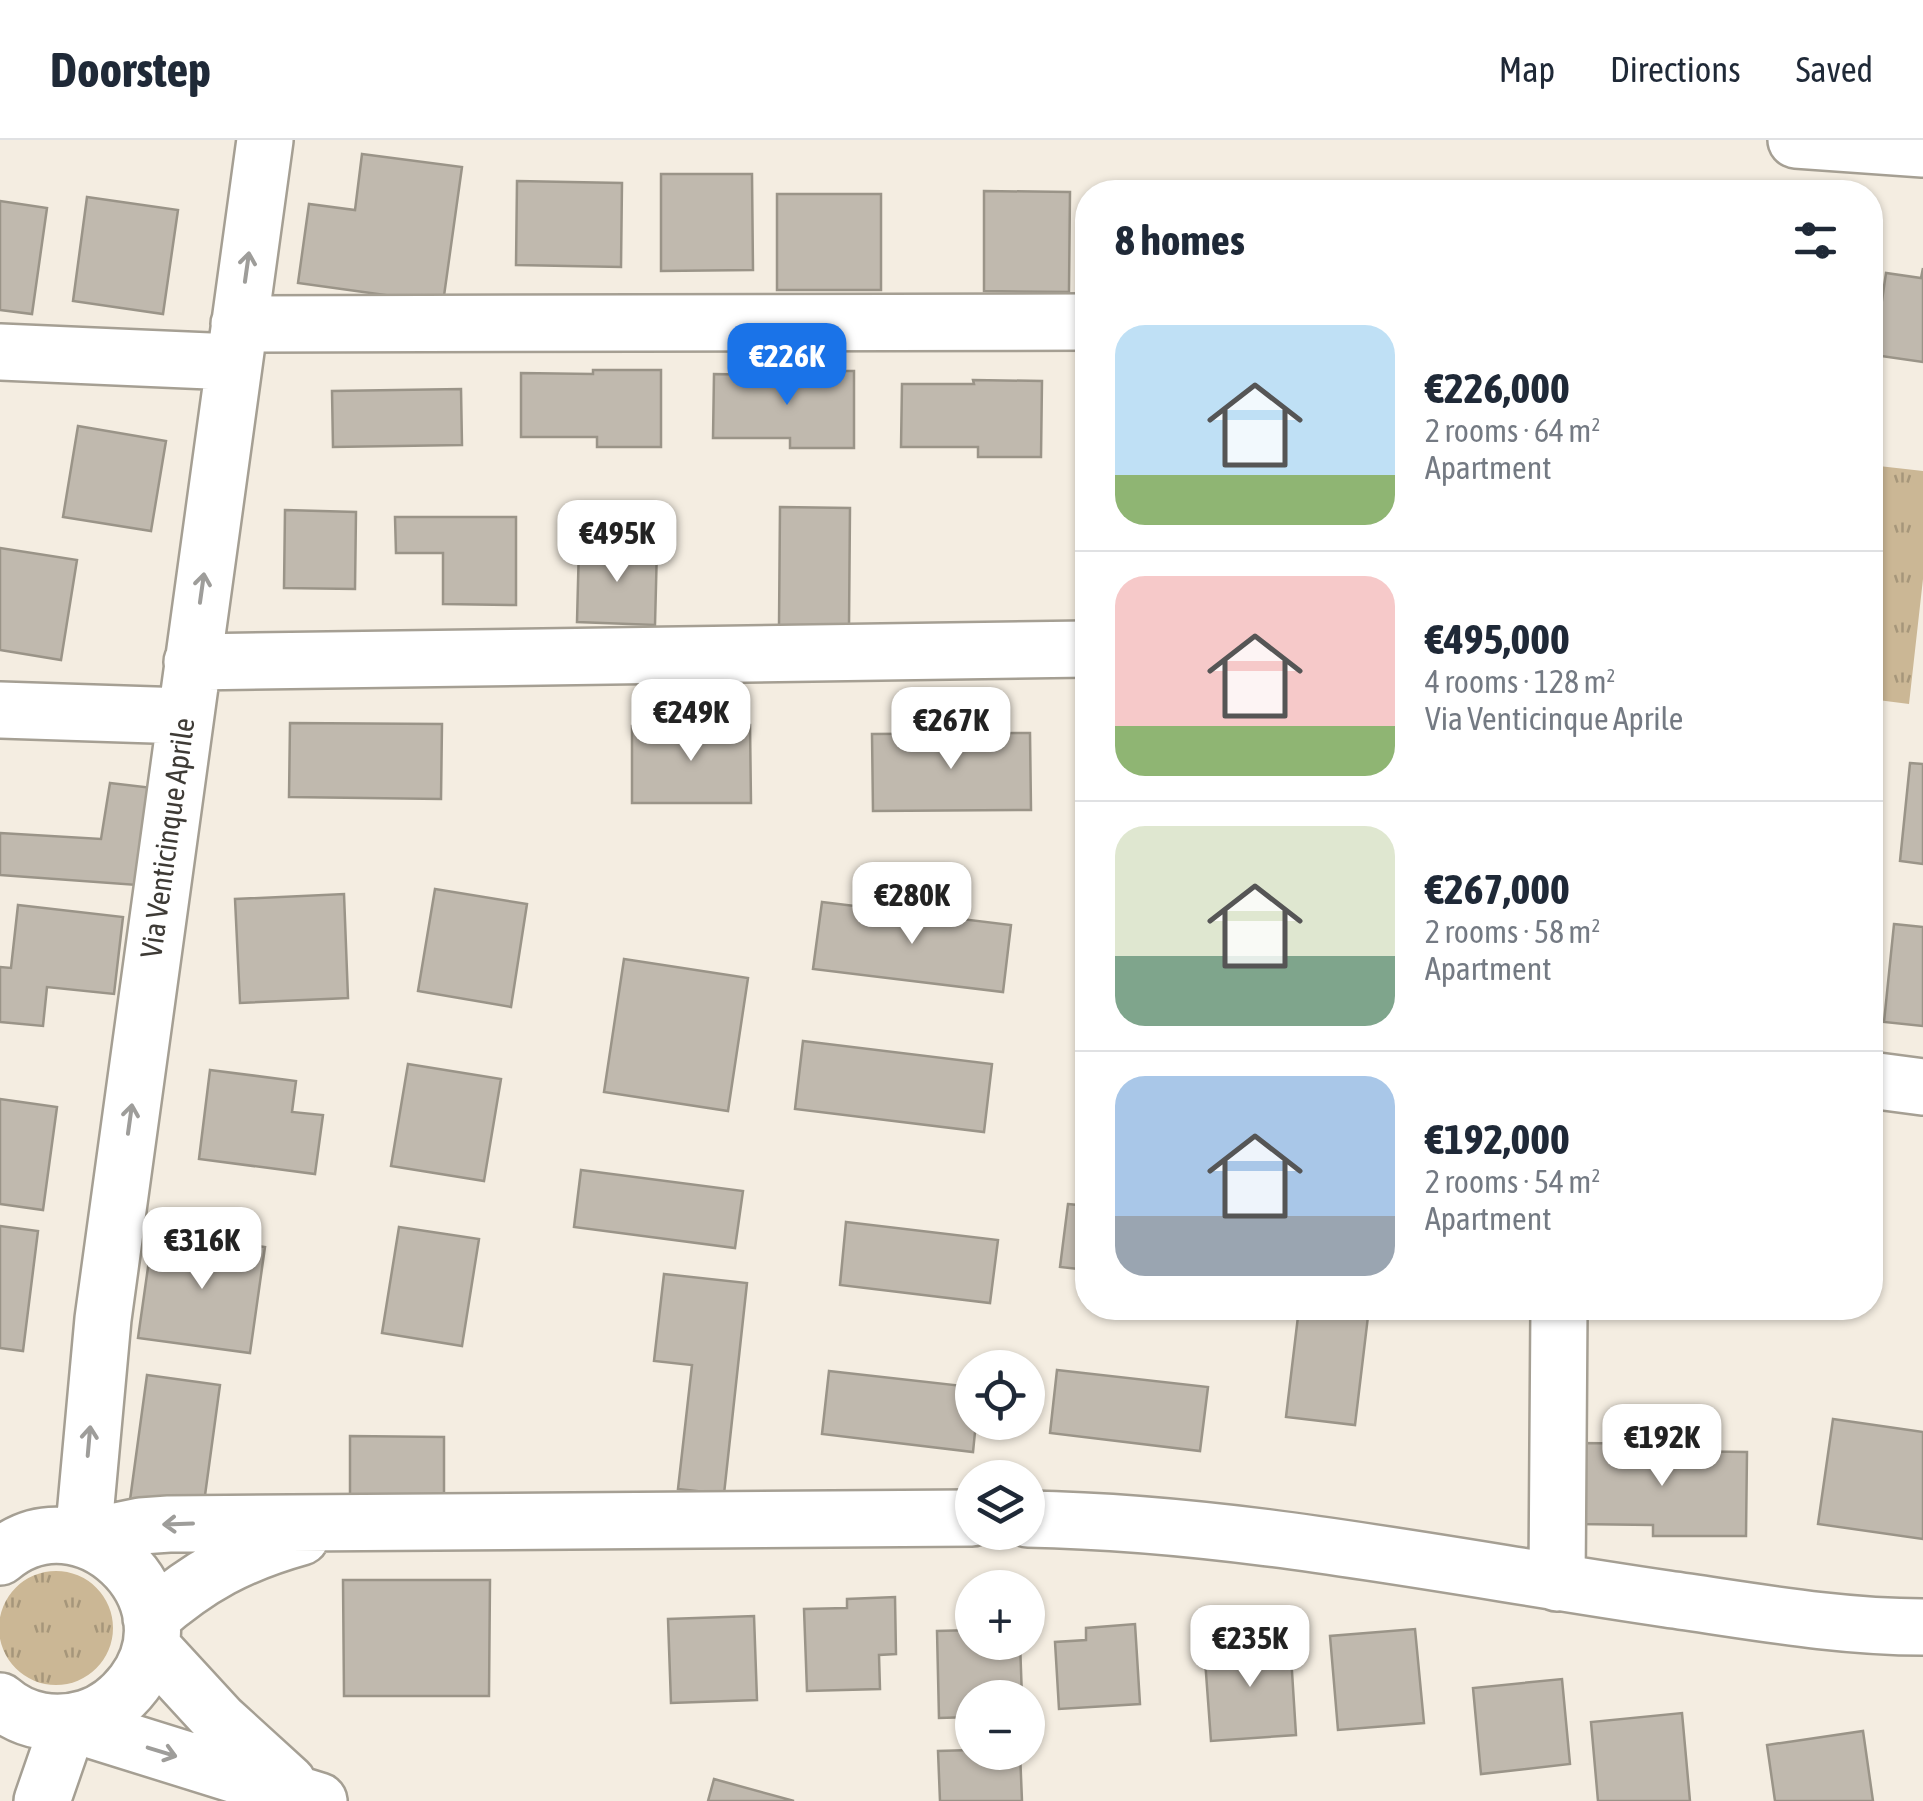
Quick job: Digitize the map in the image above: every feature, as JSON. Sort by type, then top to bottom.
[{"type":"street","name":"Via Venticinque Aprile","points":[[83,1538],[98,1356],[265,140]]},
{"type":"street","points":[[1796,140],[1923,150]]},
{"type":"street","points":[[0,352],[1075,322]]},
{"type":"street","points":[[192,662],[1075,650]]},
{"type":"street","points":[[0,710],[185,716]]},
{"type":"street","points":[[1883,1082],[1923,1087]]},
{"type":"street","points":[[1557,1583],[1559,1320]]},
{"type":"street","points":[[2,1552],[44,1538],[83,1538],[168,1524],[955,1518]]},
{"type":"street","points":[[1045,1520],[1264,1536],[1826,1622],[1923,1627]]},
{"type":"street","points":[[151,1632],[198,1580],[226,1564],[256,1551],[346,1525]]},
{"type":"street","points":[[69,1723],[98,1714],[122,1698],[140,1674],[151,1632],[144,1591],[129,1568],[108,1550],[83,1538]]},
{"type":"street","points":[[151,1632],[220,1721],[308,1796]]},
{"type":"street","points":[[0,1701],[12,1711],[40,1721],[69,1723],[308,1796]]},
{"type":"street","points":[[42,1801],[69,1723]]},
{"type":"green space","points":[[1883,466],[1923,471],[1923,579],[1909,704],[1883,701]]},
{"type":"green space","points":[[56,1571],[78,1576],[96,1588],[108,1606],[113,1628],[108,1650],[96,1668],[78,1680],[56,1685],[34,1680],[16,1668],[4,1650],[-1,1628],[4,1606],[16,1588],[34,1576]]},
{"type":"building","points":[[362,154],[462,167],[443,303],[298,283],[309,204],[355,210]]},
{"type":"building","points":[[661,174],[752,174],[753,270],[661,271]]},
{"type":"building","points":[[517,181],[622,183],[621,267],[516,265]]},
{"type":"building","points":[[984,191],[1070,192],[1069,292],[984,291]]},
{"type":"building","points":[[777,194],[881,194],[881,290],[777,290]]},
{"type":"building","points":[[87,197],[178,210],[163,314],[73,301]]},
{"type":"building","points":[[0,201],[47,208],[32,314],[0,310]]},
{"type":"building","points":[[1923,268],[1923,362],[1883,356],[1886,273],[1921,278]]},
{"type":"building","points":[[593,370],[661,370],[661,447],[597,447],[597,437],[521,437],[521,373],[593,374]]},
{"type":"building","points":[[785,371],[854,371],[854,448],[790,448],[790,438],[713,438],[714,374],[786,375]]},
{"type":"building","points":[[973,380],[1042,381],[1041,457],[978,457],[978,447],[901,447],[902,384],[974,384]]},
{"type":"building","points":[[461,389],[462,445],[333,447],[332,391]]},
{"type":"building","points":[[78,426],[166,441],[151,531],[63,517]]},
{"type":"building","points":[[780,507],[850,508],[849,626],[779,625]]},
{"type":"building","points":[[285,510],[356,512],[355,589],[284,588]]},
{"type":"building","points":[[395,517],[516,517],[516,605],[443,604],[443,553],[396,553]]},
{"type":"building","points":[[579,545],[657,547],[655,625],[577,622]]},
{"type":"building","points":[[0,548],[77,560],[61,660],[0,650]]},
{"type":"building","points":[[290,723],[442,724],[441,799],[289,797]]},
{"type":"building","points":[[750,725],[751,803],[632,803],[632,726]]},
{"type":"building","points":[[1030,733],[1031,810],[873,811],[872,734]]},
{"type":"building","points":[[1910,763],[1923,764],[1923,864],[1900,861]]},
{"type":"building","points":[[110,783],[153,788],[137,885],[0,875],[0,833],[101,839]]},
{"type":"building","points":[[435,889],[527,904],[511,1007],[418,991]]},
{"type":"building","points":[[344,894],[348,998],[240,1003],[235,899]]},
{"type":"building","points":[[822,902],[1011,925],[1003,992],[813,969]]},
{"type":"building","points":[[18,905],[123,917],[114,994],[47,987],[43,1026],[0,1022],[0,967],[11,968]]},
{"type":"building","points":[[1894,924],[1923,927],[1923,1026],[1884,1022]]},
{"type":"building","points":[[624,959],[748,978],[728,1111],[604,1092]]},
{"type":"building","points":[[803,1041],[992,1064],[984,1132],[795,1109]]},
{"type":"building","points":[[408,1064],[501,1079],[484,1181],[391,1166]]},
{"type":"building","points":[[210,1070],[296,1081],[292,1112],[323,1115],[315,1174],[199,1159]]},
{"type":"building","points":[[0,1099],[57,1107],[43,1210],[0,1204]]},
{"type":"building","points":[[581,1170],[743,1191],[735,1248],[574,1227]]},
{"type":"building","points":[[1068,1204],[1075,1205],[1075,1269],[1060,1267]]},
{"type":"building","points":[[846,1222],[998,1240],[990,1303],[840,1285]]},
{"type":"building","points":[[0,1226],[38,1231],[23,1351],[0,1348]]},
{"type":"building","points":[[399,1227],[479,1239],[462,1346],[382,1333]]},
{"type":"building","points":[[153,1232],[265,1247],[250,1353],[138,1338]]},
{"type":"building","points":[[664,1274],[747,1283],[724,1494],[678,1489],[692,1365],[654,1361]]},
{"type":"building","points":[[1298,1320],[1368,1320],[1355,1425],[1286,1417]]},
{"type":"building","points":[[1057,1370],[1208,1387],[1200,1451],[1050,1433]]},
{"type":"building","points":[[829,1371],[955,1385],[955,1440],[974,1440],[973,1452],[822,1434]]},
{"type":"building","points":[[147,1375],[220,1385],[203,1510],[130,1500]]},
{"type":"building","points":[[1833,1419],[1923,1432],[1923,1539],[1818,1524]]},
{"type":"building","points":[[350,1436],[444,1437],[444,1498],[350,1497]]},
{"type":"building","points":[[1577,1443],[1671,1444],[1670,1451],[1747,1452],[1746,1536],[1653,1536],[1653,1525],[1576,1524]]},
{"type":"building","points":[[343,1580],[490,1580],[489,1696],[344,1696]]},
{"type":"building","points":[[895,1597],[896,1654],[879,1655],[880,1689],[807,1691],[804,1609],[847,1608],[847,1599]]},
{"type":"building","points":[[754,1616],[757,1700],[671,1703],[668,1619]]},
{"type":"building","points":[[1135,1624],[1140,1704],[1059,1709],[1055,1642],[1086,1640],[1086,1628]]},
{"type":"building","points":[[1415,1629],[1424,1723],[1338,1730],[1330,1636]]},
{"type":"building","points":[[955,1630],[955,1660],[1021,1660],[1021,1680],[955,1680],[955,1718],[939,1718],[937,1631]]},
{"type":"building","points":[[1290,1640],[1296,1735],[1211,1741],[1204,1646]]},
{"type":"building","points":[[1562,1679],[1570,1764],[1481,1774],[1473,1688]]},
{"type":"building","points":[[1682,1713],[1690,1801],[1598,1801],[1591,1722]]},
{"type":"building","points":[[1863,1731],[1873,1801],[1775,1801],[1767,1745]]},
{"type":"building","points":[[955,1750],[955,1770],[1021,1770],[1022,1801],[940,1801],[938,1751]]},
{"type":"building","points":[[714,1779],[794,1801],[708,1801]]}]
